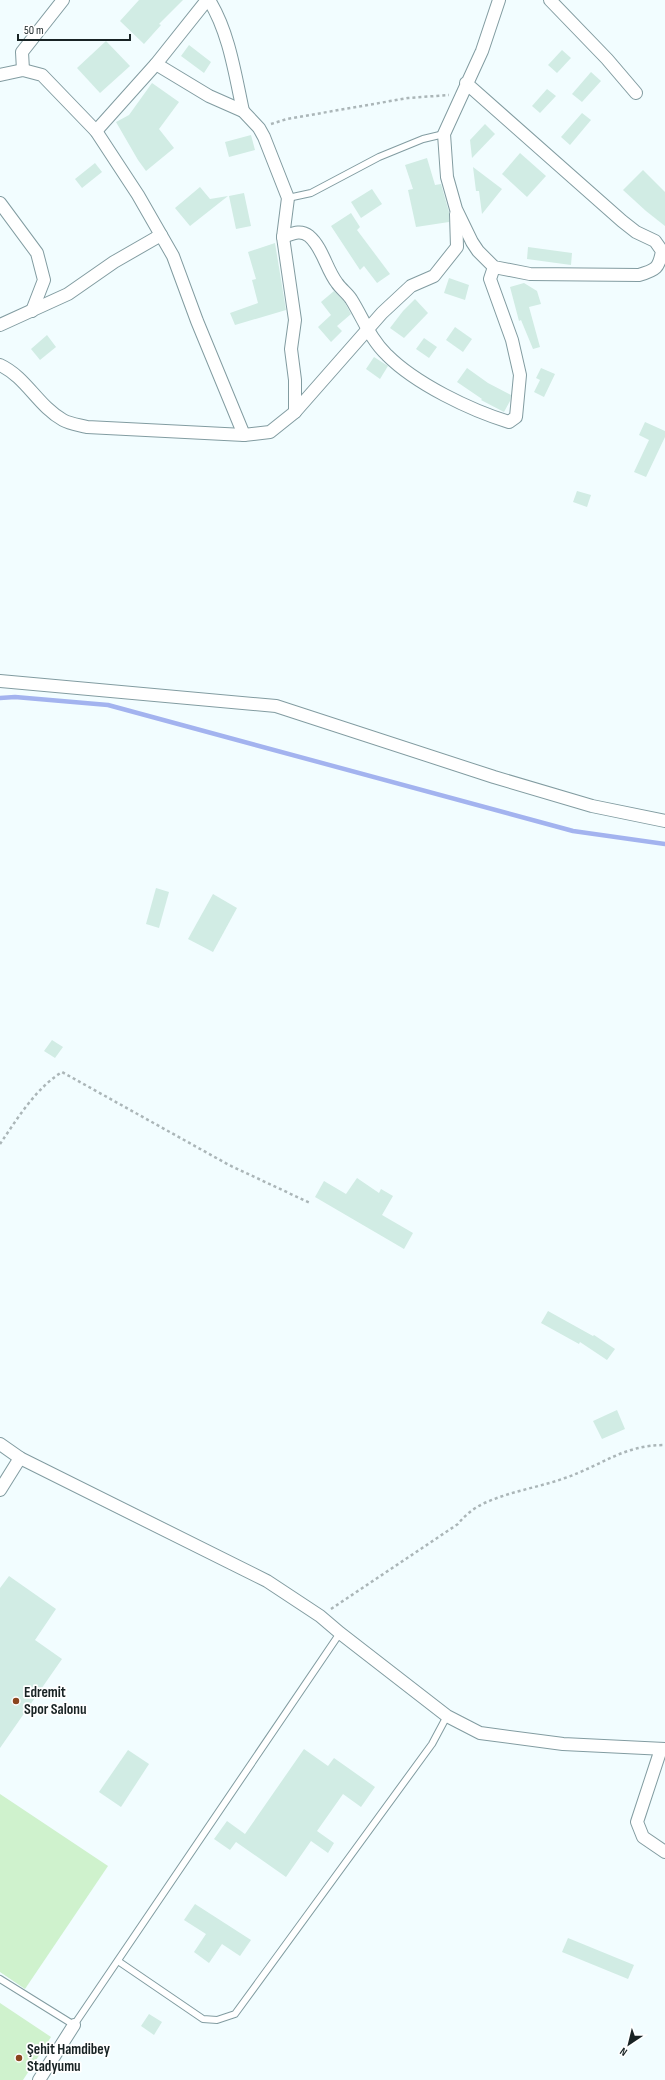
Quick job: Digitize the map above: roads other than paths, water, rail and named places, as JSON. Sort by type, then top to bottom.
[{"type":"street","points":[[23,70],[22,52],[63,0]]},
{"type":"street","points":[[96,131],[156,64],[208,0],[215,10],[233,63],[243,111]]},
{"type":"street","points":[[464,88],[636,232],[655,241],[662,251],[660,262],[654,271],[639,275],[571,276],[530,274],[494,267],[475,246],[456,209],[447,177],[444,134],[464,88],[482,51],[499,0]]},
{"type":"street","points":[[550,0],[607,59],[636,93]]},
{"type":"street","points":[[156,64],[210,96],[243,111],[259,128],[288,198],[283,237],[295,320],[291,349],[295,380],[295,412]]},
{"type":"street","points":[[0,75],[23,70],[42,75],[96,131],[173,256],[200,328],[244,435]]},
{"type":"street","points":[[0,203],[37,253],[44,280],[32,311]]},
{"type":"street","points":[[0,365],[13,371],[41,403],[64,420],[87,427],[244,435],[270,432],[295,412],[367,329],[411,286],[434,276],[457,247],[456,209]]},
{"type":"street","points":[[283,237],[297,232],[308,235],[317,245],[336,282],[350,298],[367,329],[387,355],[413,376],[480,414],[509,422],[516,417],[520,375],[512,340],[490,279],[494,267]]},
{"type":"street","points":[[0,325],[68,294],[114,262],[161,235]]},
{"type":"street","points":[[0,681],[276,706],[494,777],[592,806],[665,821]]},
{"type":"street","points":[[0,1444],[20,1458],[267,1582],[320,1616],[447,1716],[480,1733],[563,1744],[663,1749],[637,1822],[643,1837],[665,1852]]},
{"type":"street","points":[[0,1490],[20,1458]]},
{"type":"street","points":[[38,2080],[74,2025]]},
{"type":"lane","points":[[288,198],[311,193],[379,157],[423,139],[444,134]]},
{"type":"lane","points":[[0,1979],[74,2025],[340,1633]]},
{"type":"lane","points":[[118,1961],[197,2016],[210,2020],[217,2020],[235,2014],[432,1744],[447,1716]]},
{"type":"waterway","points":[[0,698],[15,697],[108,705],[573,831],[665,844]]},
{"type":"place","name":"Edremit Spor Salonu","points":[[16,1701]]},
{"type":"place","name":"Şehit Hamdibey Stadyumu","points":[[19,2058]]}]
